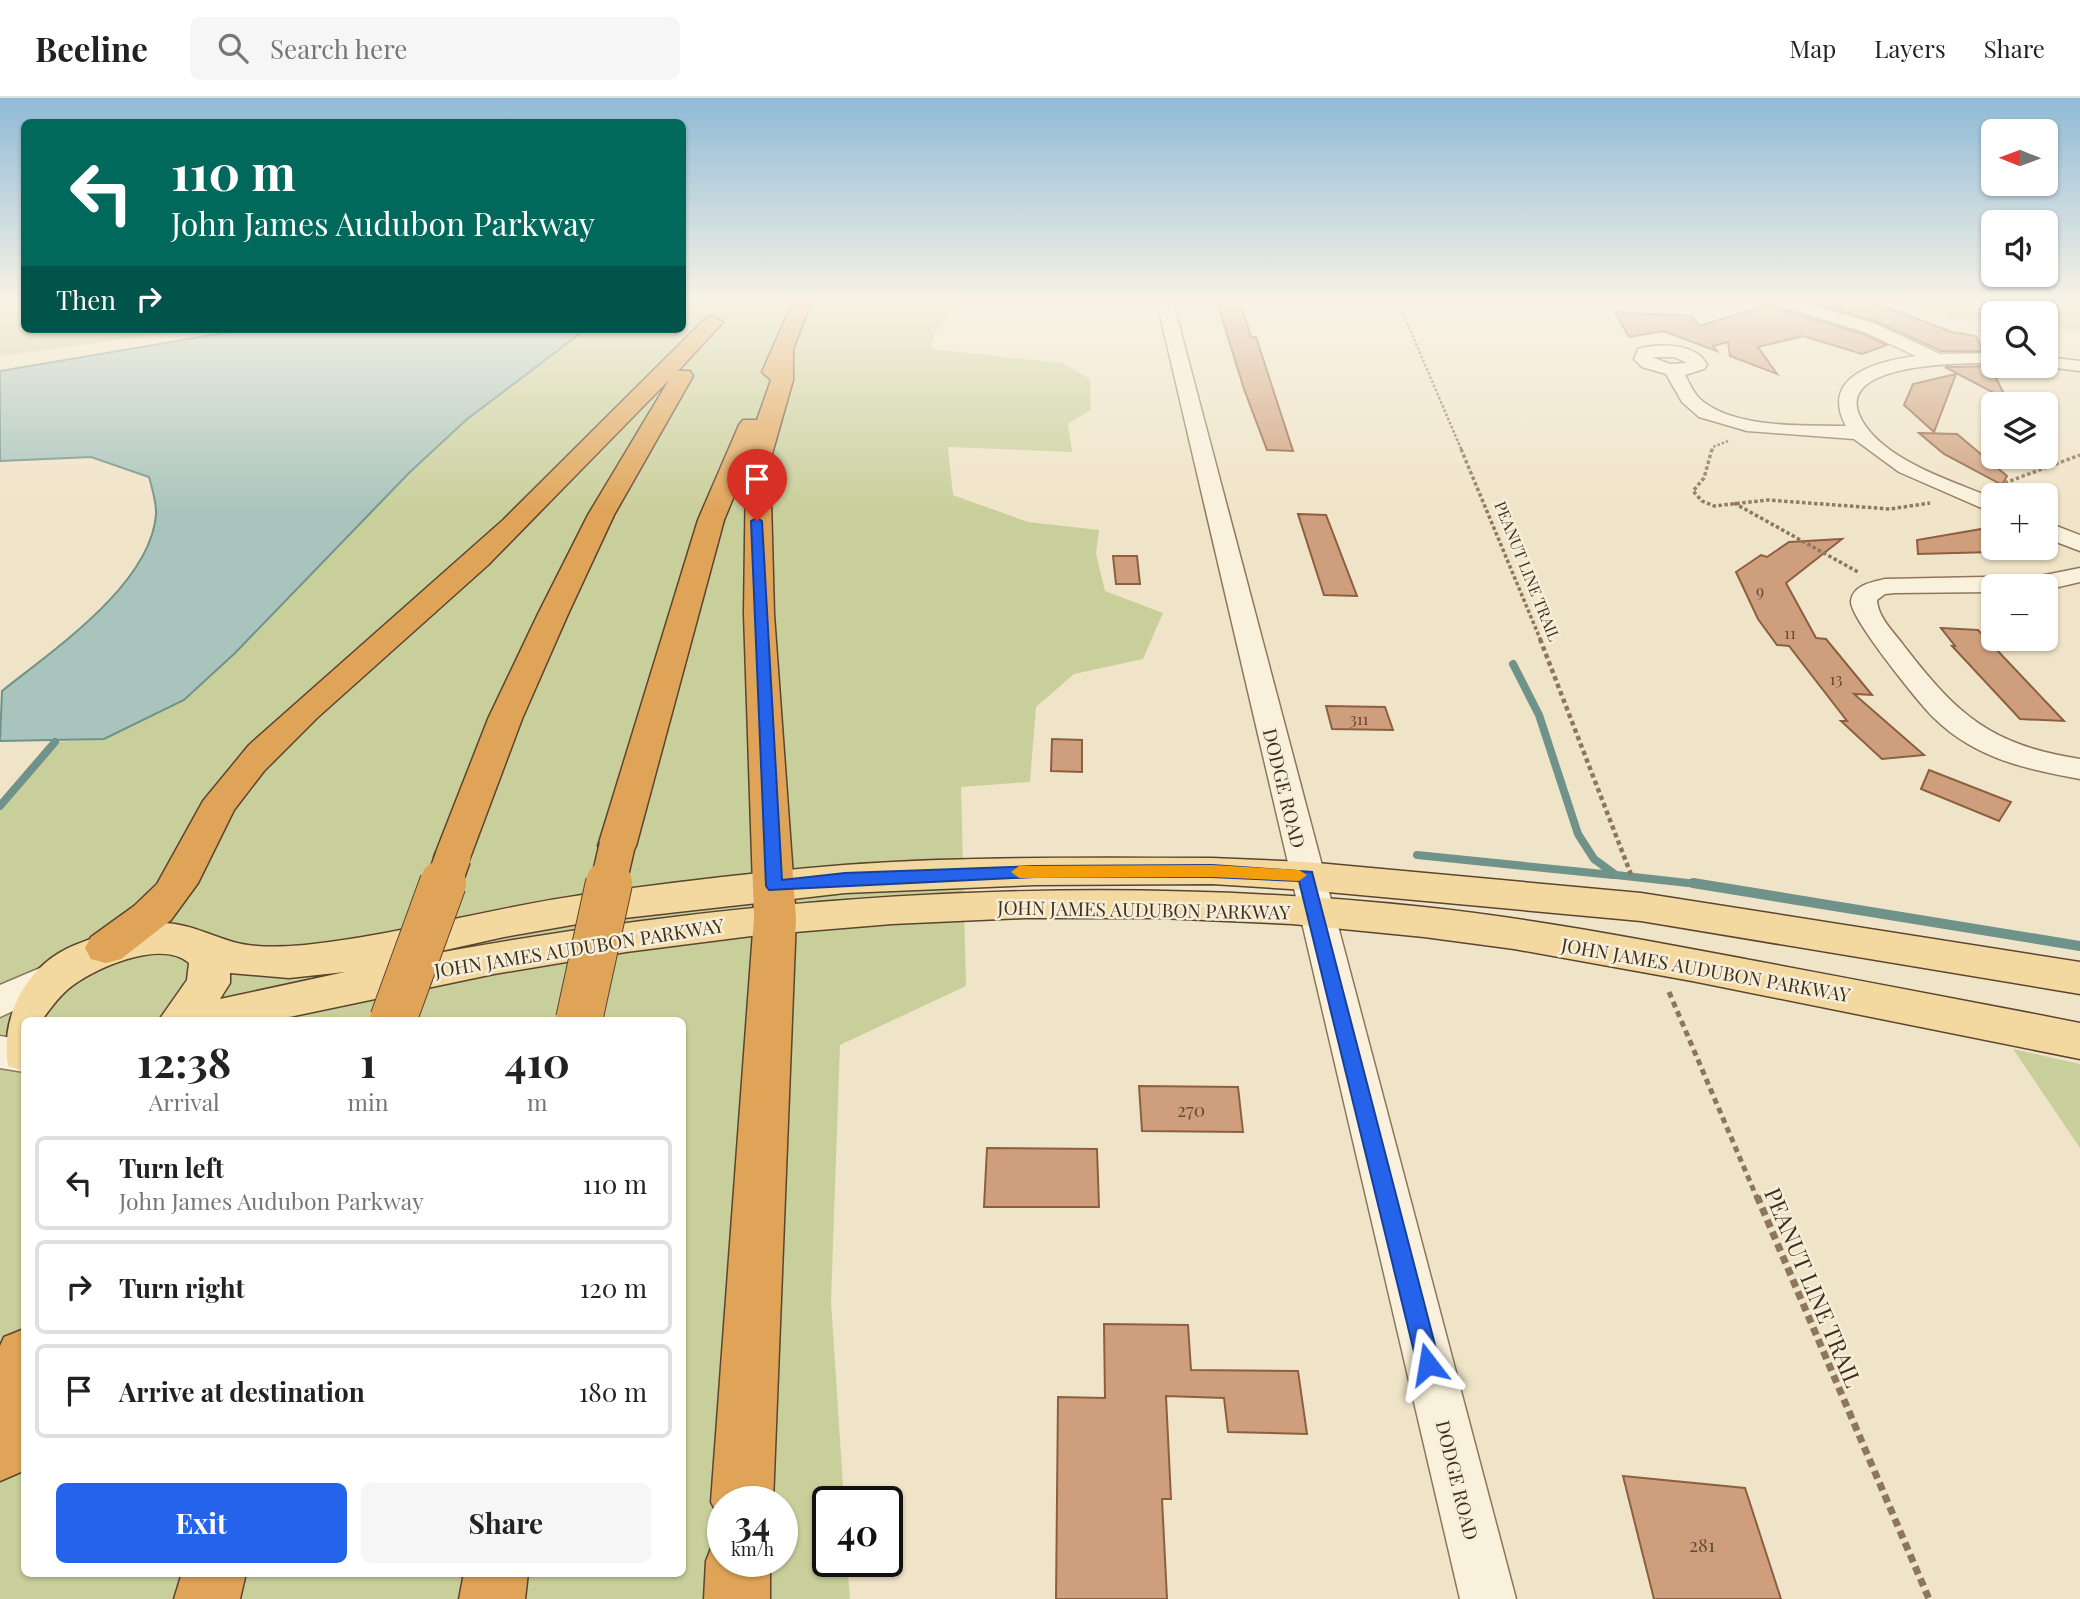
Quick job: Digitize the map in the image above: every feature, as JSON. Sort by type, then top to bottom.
[{"type":"highway","points":[[106,948],[170,895],[188,867],[212,815],[238,778],[261,753],[320,696],[443,591],[563,478],[663,372]]},
{"type":"highway","points":[[394,1017],[505,719],[601,515],[685,372]]},
{"type":"highway","points":[[580,1017],[617,846],[711,520],[773,372]]},
{"type":"highway","points":[[743,1486],[775,902],[757,521],[758,461],[782,372]]},
{"type":"highway","points":[[0,1451],[21,1369]]},
{"type":"highway","points":[[207,1599],[213,1577]]},
{"type":"highway","points":[[492,1599],[495,1577]]},
{"type":"highway","points":[[737,1599],[738,1577]]},
{"type":"main road","name":"JOHN JAMES AUDUBON PARKWAY","points":[[1311,894],[1426,923],[1658,958],[2080,1041]]},
{"type":"main road","name":"JOHN JAMES AUDUBON PARKWAY","points":[[21,1048],[17,1041],[18,1021],[30,1000],[59,974],[106,948],[135,939],[163,936],[187,939],[203,948],[237,959],[259,962],[324,959],[356,955],[504,922],[589,908],[775,902],[963,907],[1170,906],[1311,894],[1641,907],[2080,978]]},
{"type":"main road","name":"JOHN JAMES AUDUBON PARKWAY","points":[[220,1017],[468,962],[775,902]]},
{"type":"main road","points":[[184,1017],[200,1001],[211,979],[212,962],[203,948]]},
{"type":"street","name":"DODGE ROAD","points":[[1182,372],[1488,1599]]},
{"type":"street","points":[[1675,372],[1692,401],[1714,415],[1743,424],[1778,429],[1860,433]]},
{"type":"street","points":[[1877,372],[1854,384],[1847,394],[1847,402],[1860,433],[1904,465],[1981,501]]},
{"type":"street","points":[[2058,534],[2080,544]]},
{"type":"street","points":[[2080,575],[2040,584],[1885,586],[1867,593],[1863,600],[1864,611],[1950,718],[1972,734],[2017,755],[2080,769]]},
{"type":"street","points":[[0,1002],[59,974]]},
{"type":"street","points":[[0,1052],[21,1054]]},
{"type":"path","name":"PEANUT LINE TRAIL","points":[[1428,372],[1515,574],[1625,853]]},
{"type":"path","points":[[1743,424],[1735,427],[1731,440],[1713,447],[1704,478],[1693,491],[1697,498],[1711,505],[1728,506],[1734,502],[1768,500],[1863,510],[1916,506],[2005,484],[2080,455]]},
{"type":"path","points":[[1734,502],[1885,586]]},
{"type":"path","name":"PEANUT LINE TRAIL","points":[[1667,988],[1930,1599]]},
{"type":"green space","points":[[529,372],[1078,372],[1090,379],[1091,410],[1068,424],[1072,452],[948,447],[953,495],[1028,522],[1099,530],[1096,554],[1105,591],[1163,613],[1143,659],[1074,674],[1036,707],[1030,782],[961,787],[966,986],[840,1045],[831,1301],[843,1486],[812,1486],[812,1577],[848,1577],[850,1599],[0,1599],[0,806],[55,742],[104,739],[184,700],[235,653],[409,473],[466,420]]},
{"type":"green space","points":[[2013,1049],[2080,1064],[2080,1148]]},
{"type":"water","points":[[0,372],[529,372],[466,420],[409,473],[235,653],[184,700],[104,739],[0,741],[2,691],[96,614],[137,566],[150,541],[156,515],[149,477],[91,457],[0,461]]},
{"type":"building","points":[[1239,372],[1267,372],[1293,451],[1267,450]]},
{"type":"building","points":[[1954,372],[1981,372],[1981,378],[1996,378],[2003,392],[1992,392]]},
{"type":"building","points":[[1956,374],[1934,432],[1904,405],[1913,384]]},
{"type":"building","points":[[1919,433],[1957,434],[1981,454],[1981,469],[1999,469],[2007,476],[2003,483],[1998,483],[1944,454]]},
{"type":"building","points":[[1298,514],[1326,515],[1357,596],[1324,595]]},
{"type":"building","points":[[1981,529],[1981,552],[1918,554],[1917,540]]},
{"type":"building","points":[[1842,539],[1786,583],[1816,638],[1826,639],[1872,695],[1854,694],[1924,755],[1882,759],[1841,721],[1847,721],[1789,646],[1777,645],[1758,619],[1736,572],[1761,555],[1767,557],[1789,542]]},
{"type":"building","points":[[1113,556],[1137,556],[1140,584],[1116,584]]},
{"type":"building","points":[[1941,628],[1978,630],[1981,633],[1981,651],[1998,651],[2064,721],[2020,719],[1952,646],[1955,646]]},
{"type":"building","points":[[1326,706],[1385,707],[1393,730],[1332,729]]},
{"type":"building","points":[[1052,739],[1082,740],[1082,772],[1051,771]]},
{"type":"building","points":[[1929,770],[2011,802],[1999,821],[1921,789]]},
{"type":"building","points":[[1139,1086],[1238,1087],[1243,1132],[1142,1131]]},
{"type":"building","points":[[987,1148],[1097,1149],[1099,1207],[984,1207]]},
{"type":"building","points":[[1104,1324],[1188,1325],[1191,1370],[1298,1371],[1307,1434],[1228,1432],[1224,1398],[1166,1396],[1171,1499],[1162,1499],[1167,1599],[1056,1599],[1058,1397],[1105,1398]]},
{"type":"building","points":[[1623,1476],[1745,1488],[1781,1599],[1654,1599]]},
{"type":"waterway","points":[[1513,664],[1539,715],[1578,834],[1594,859],[1616,875],[1704,885]]},
{"type":"waterway","points":[[0,806],[55,742]]},
{"type":"waterway","points":[[1417,855],[1613,875]]},
{"type":"waterway","points":[[1693,883],[1704,885]]},
{"type":"waterway","points":[[1704,885],[2080,946]]},
{"type":"slow traffic","points":[[1019,872],[1212,871],[1299,875]]},
{"type":"route","points":[[757,521],[759,614],[774,886],[845,879],[1035,872],[1212,871],[1306,876],[1428,1364]]}]
